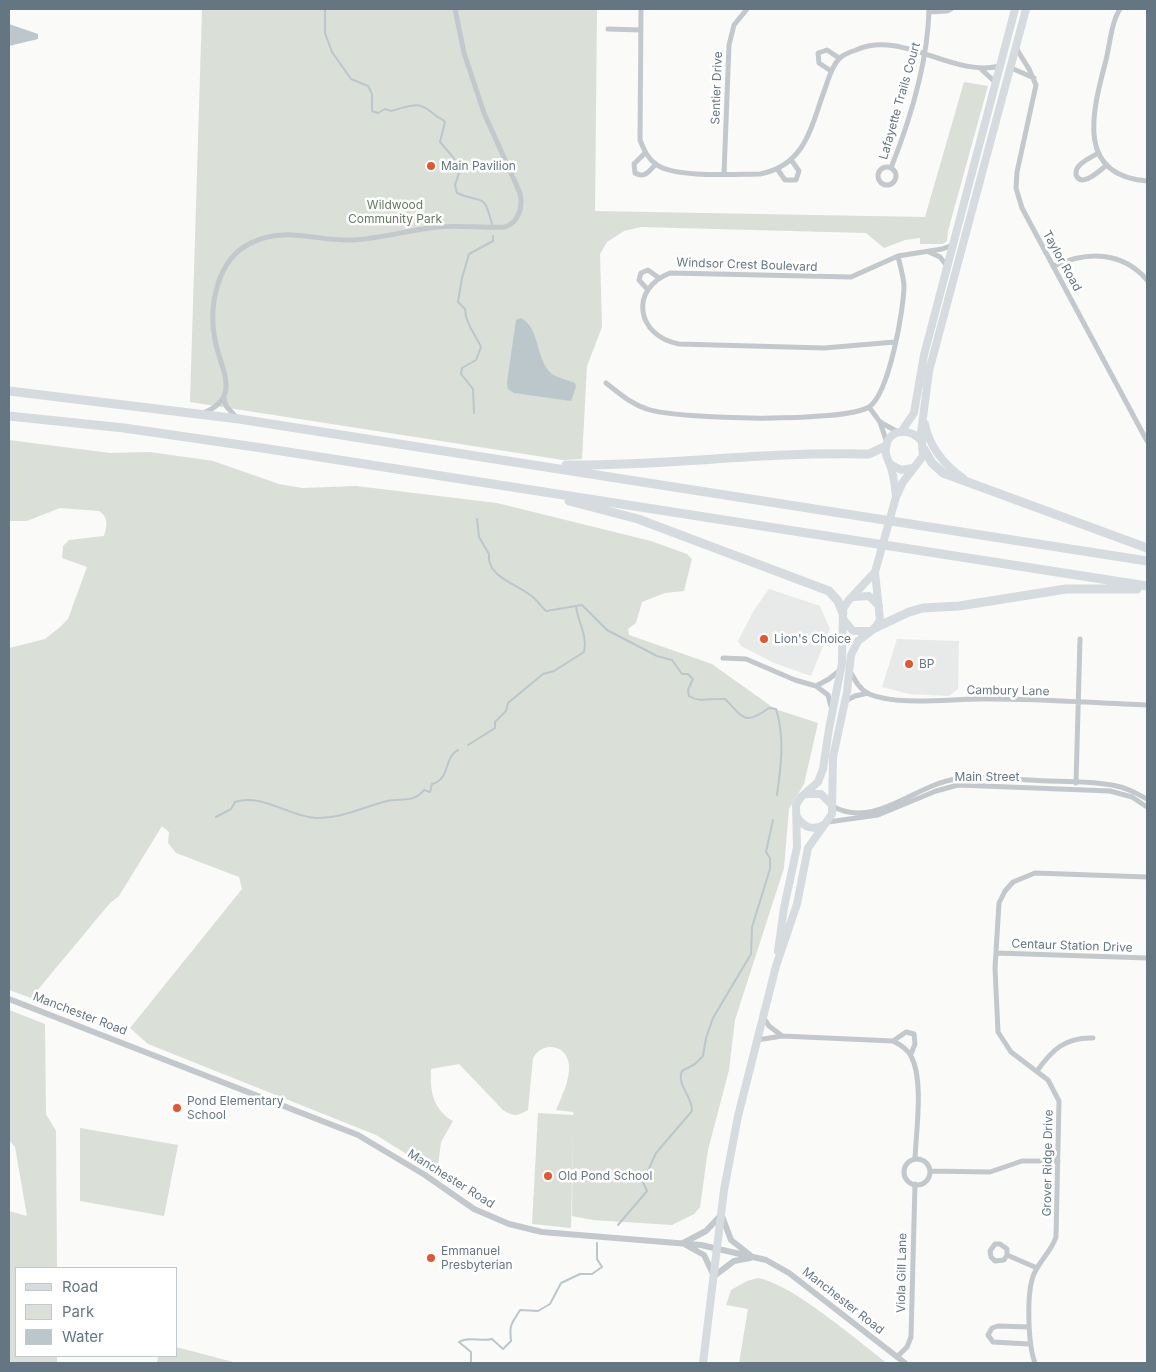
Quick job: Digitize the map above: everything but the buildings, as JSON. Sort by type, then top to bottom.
[{"type":"highway","points":[[9,391],[239,419],[1147,561]]},
{"type":"highway","points":[[9,416],[210,440],[1147,588]]},
{"type":"highway","points":[[536,465],[624,465],[796,453],[869,454],[886,444]]},
{"type":"highway","points":[[923,446],[937,469],[950,476],[1147,548]]},
{"type":"highway","points":[[548,493],[563,500],[638,519],[829,590],[838,601],[843,616]]},
{"type":"highway","points":[[872,630],[909,612],[923,608],[959,606],[1066,589],[1147,588]]},
{"type":"main road","points":[[896,497],[890,464],[886,455],[886,444],[900,432],[914,413],[924,354],[1015,9]]},
{"type":"main road","points":[[703,1363],[732,1144],[776,966],[795,911],[808,848],[827,823],[831,805],[833,757],[854,647],[880,620],[881,610],[875,572],[896,497],[920,461],[923,446],[923,417],[931,364],[1026,9]]},
{"type":"main road","points":[[1004,51],[1011,68]]},
{"type":"main road","points":[[923,417],[930,443],[949,467],[967,481]]},
{"type":"main road","points":[[900,432],[914,434],[923,446]]},
{"type":"main road","points":[[890,464],[901,470],[914,468]]},
{"type":"main road","points":[[776,966],[784,908],[795,860],[796,805],[822,776],[832,711],[841,669],[843,616],[850,598],[875,572]]},
{"type":"main road","points":[[850,598],[859,595],[869,596],[877,601],[881,610]]},
{"type":"main road","points":[[843,616],[848,628],[853,631],[872,630]]},
{"type":"main road","points":[[803,796],[818,793],[826,797],[831,805]]},
{"type":"main road","points":[[797,817],[803,824],[811,828],[827,823]]},
{"type":"street","points":[[239,419],[230,411],[224,398],[226,376],[214,337],[216,287],[227,264],[248,244],[264,237],[282,234],[348,240],[440,227],[505,227],[511,225],[519,213],[520,193],[484,113],[464,53],[455,9]]},
{"type":"street","points":[[641,9],[640,140],[645,153],[656,164],[676,172],[760,174],[778,170],[792,161],[802,149],[831,71],[839,58],[871,45],[890,46],[980,69],[1000,66]]},
{"type":"street","name":"Sentier Drive","points":[[724,174],[729,45],[734,25],[747,9]]},
{"type":"street","points":[[929,10],[947,11],[951,9]]},
{"type":"street","points":[[1120,9],[1104,64],[1092,128],[1098,152],[1107,165],[1127,178],[1147,181]]},
{"type":"street","name":"Lafayette Trails Court","points":[[891,168],[905,128],[924,54],[929,10]]},
{"type":"street","points":[[608,29],[640,30]]},
{"type":"street","points":[[1016,48],[1034,79]]},
{"type":"street","points":[[831,71],[819,63],[818,53],[827,50],[839,58]]},
{"type":"street","points":[[1011,68],[1034,79]]},
{"type":"street","points":[[980,69],[996,82]]},
{"type":"street","name":"Taylor Road","points":[[1034,79],[1036,85],[1018,163],[1016,188],[1025,216],[1054,266],[1147,441]]},
{"type":"street","points":[[1098,152],[1078,167],[1076,172],[1078,177],[1082,180],[1088,179],[1107,165]]},
{"type":"street","points":[[645,153],[634,164],[635,173],[640,176],[646,174],[656,164]]},
{"type":"street","points":[[778,170],[785,180],[796,180],[799,171],[792,161]]},
{"type":"street","name":"Windsor Crest Boulevard","points":[[659,278],[679,272],[851,277],[898,256],[952,245]]},
{"type":"street","points":[[929,251],[940,257],[947,266]]},
{"type":"street","points":[[606,383],[628,400],[647,409],[681,415],[804,418],[854,412],[869,407],[881,392],[895,342],[903,300],[902,274],[898,256]]},
{"type":"street","points":[[1054,266],[1079,257],[1106,256],[1130,264],[1147,280]]},
{"type":"street","points":[[648,290],[639,280],[641,272],[648,270],[659,278],[648,290],[643,303],[644,319],[655,336],[670,342],[824,348],[895,342]]},
{"type":"street","points":[[201,414],[213,410],[224,398]]},
{"type":"street","points":[[869,407],[880,422],[886,444]]},
{"type":"street","points":[[880,422],[900,432]]},
{"type":"street","points":[[1076,782],[1080,639]]},
{"type":"street","points":[[723,658],[746,659],[795,680],[816,686],[828,695],[832,711]]},
{"type":"street","points":[[816,686],[830,679],[841,669]]},
{"type":"street","points":[[850,671],[858,686],[868,694]]},
{"type":"street","name":"Cambury Lane","points":[[845,701],[855,696],[868,694],[892,699],[978,699],[1147,705]]},
{"type":"street","name":"Main Street","points":[[831,805],[848,813],[865,814],[894,804],[933,786],[956,779],[1076,782],[1113,785],[1147,799]]},
{"type":"street","name":"Main Street","points":[[827,823],[878,815],[936,791],[970,784],[1110,791],[1132,797],[1147,807]]},
{"type":"street","name":"Grover Ridge Drive","points":[[1034,1363],[1029,1344],[1031,1284],[1037,1268],[1050,1250],[1056,1237],[1059,1101],[1048,1080],[1011,1052],[998,1032],[996,954],[999,903],[1005,890],[1019,878],[1041,873],[1147,877]]},
{"type":"street","name":"Centaur Station Drive","points":[[996,954],[1147,958]]},
{"type":"street","name":"Manchester Road","points":[[9,999],[358,1135],[425,1175],[474,1209],[496,1220],[542,1232],[683,1243],[717,1248],[766,1260],[789,1273],[905,1363]]},
{"type":"street","points":[[763,1016],[769,1026],[782,1036]]},
{"type":"street","name":"Viola Gill Lane","points":[[757,1040],[782,1036],[893,1041],[906,1032],[914,1034],[915,1044],[911,1054],[916,1069],[917,1082],[916,1159],[908,1162],[904,1169],[907,1181],[915,1184],[911,1337],[907,1347],[897,1357]]},
{"type":"street","points":[[1037,1071],[1060,1045],[1076,1039],[1092,1038]]},
{"type":"street","points":[[893,1041],[911,1054]]},
{"type":"street","points":[[915,1184],[925,1181],[930,1171],[927,1163],[916,1159]]},
{"type":"street","points":[[930,1171],[990,1172],[1022,1162],[1058,1161]]},
{"type":"street","points":[[683,1243],[706,1231],[722,1214],[731,1240],[753,1257]]},
{"type":"street","points":[[683,1243],[704,1255],[714,1276],[734,1261],[753,1257]]},
{"type":"street","points":[[1007,1255],[1037,1268]]},
{"type":"street","points":[[1029,1327],[998,1326],[992,1328],[988,1335],[993,1342],[1029,1344]]},
{"type":"shaded area","points":[[769,589],[820,606],[830,629],[811,676],[774,663],[741,646],[738,641],[754,610]]},
{"type":"shaded area","points":[[897,639],[959,641],[958,689],[949,696],[909,694],[882,687]]},
{"type":"green space","name":"Wildwood Community Park","points":[[202,9],[597,9],[595,211],[925,217],[964,82],[988,86],[948,231],[947,241],[943,244],[920,244],[920,238],[905,240],[884,248],[866,233],[641,227],[624,231],[607,242],[600,254],[602,327],[587,366],[582,459],[563,460],[190,402]]},
{"type":"green space","points":[[9,440],[110,453],[150,452],[213,461],[279,484],[302,488],[356,486],[497,503],[651,541],[687,554],[692,559],[684,591],[665,593],[642,602],[636,623],[628,629],[629,635],[712,664],[775,709],[818,723],[804,784],[789,809],[784,868],[735,1020],[729,1070],[708,1150],[700,1207],[694,1214],[672,1225],[593,1220],[572,1216],[573,1132],[571,1228],[532,1224],[538,1113],[574,1115],[573,1112],[556,1110],[567,1082],[569,1065],[564,1053],[554,1047],[542,1049],[533,1058],[528,1110],[519,1114],[513,1115],[503,1110],[459,1064],[431,1069],[431,1084],[434,1098],[441,1111],[453,1121],[441,1142],[437,1173],[376,1135],[148,1044],[130,1028],[242,889],[239,877],[176,853],[168,843],[169,832],[162,826],[119,896],[110,903],[31,998],[9,990],[9,648],[45,639],[68,619],[87,567],[62,558],[63,546],[69,540],[104,536],[106,519],[99,511],[60,508],[27,521],[9,521]]},
{"type":"green space","points":[[9,1010],[45,1024],[46,1114],[56,1131],[57,1267],[15,1267],[15,1357],[57,1357],[57,1363],[9,1363],[9,1211],[27,1216],[15,1147],[9,1140]]},
{"type":"green space","points":[[80,1128],[178,1145],[164,1216],[80,1201]]},
{"type":"green space","points":[[758,1278],[789,1291],[806,1302],[842,1327],[887,1363],[739,1363],[748,1309],[726,1305],[731,1290],[747,1281]]},
{"type":"green space","points":[[178,1348],[237,1363],[157,1363],[158,1357],[178,1357]]},
{"type":"water","points":[[9,24],[38,34],[38,39],[9,46]]},
{"type":"water","points":[[521,318],[532,329],[547,368],[552,374],[575,383],[576,387],[571,401],[514,393],[508,389],[507,382],[516,320]]},
{"type":"waterway","points":[[325,9],[325,33],[332,52],[351,79],[368,86],[372,94],[372,111],[378,113],[385,109],[391,111],[419,105],[443,120],[445,122],[440,142],[453,157],[460,170],[455,185],[457,193],[484,202],[492,224]]},
{"type":"waterway","points":[[474,413],[473,389],[461,374],[462,368],[476,360],[481,347],[468,323],[465,309],[458,302],[469,254],[493,241],[493,236]]},
{"type":"waterway","points":[[477,519],[479,537],[489,554],[489,562],[492,568],[497,574],[531,596],[546,611],[582,605],[607,630],[657,656],[672,660],[682,674],[688,674],[693,679],[688,690],[689,696],[693,698],[702,700],[725,699],[740,714],[748,718],[754,717],[769,708],[776,709],[781,730],[781,762],[777,795]]},
{"type":"waterway","points":[[468,745],[495,728],[495,722],[506,711],[508,703],[543,674],[554,671],[584,652],[585,640],[576,606]]},
{"type":"waterway","points":[[216,817],[231,809],[235,802],[245,800],[266,803],[306,817],[325,818],[343,815],[387,801],[416,797],[424,790],[430,792],[432,784],[442,778],[451,758],[458,750]]},
{"type":"waterway","points":[[618,1225],[647,1191],[643,1182],[656,1153],[692,1111],[692,1106],[681,1081],[682,1071],[695,1064],[703,1056],[706,1038],[713,1018],[751,954],[752,927],[770,869],[770,858],[766,852],[773,820]]},
{"type":"waterway","points":[[471,1363],[471,1352],[459,1342],[467,1339],[492,1339],[503,1349],[511,1341],[511,1327],[520,1310],[538,1311],[550,1304],[561,1283],[580,1274],[592,1274],[602,1267],[597,1259],[597,1243]]},
{"type":"place","name":"Main Pavilion","points":[[431,166]]},
{"type":"place","name":"Lion's Choice","points":[[764,639]]},
{"type":"place","name":"BP","points":[[909,664]]},
{"type":"place","name":"Pond Elementary School","points":[[177,1108]]},
{"type":"place","name":"Old Pond School","points":[[548,1176]]},
{"type":"place","name":"Emmanuel Presbyterian","points":[[431,1258]]}]
